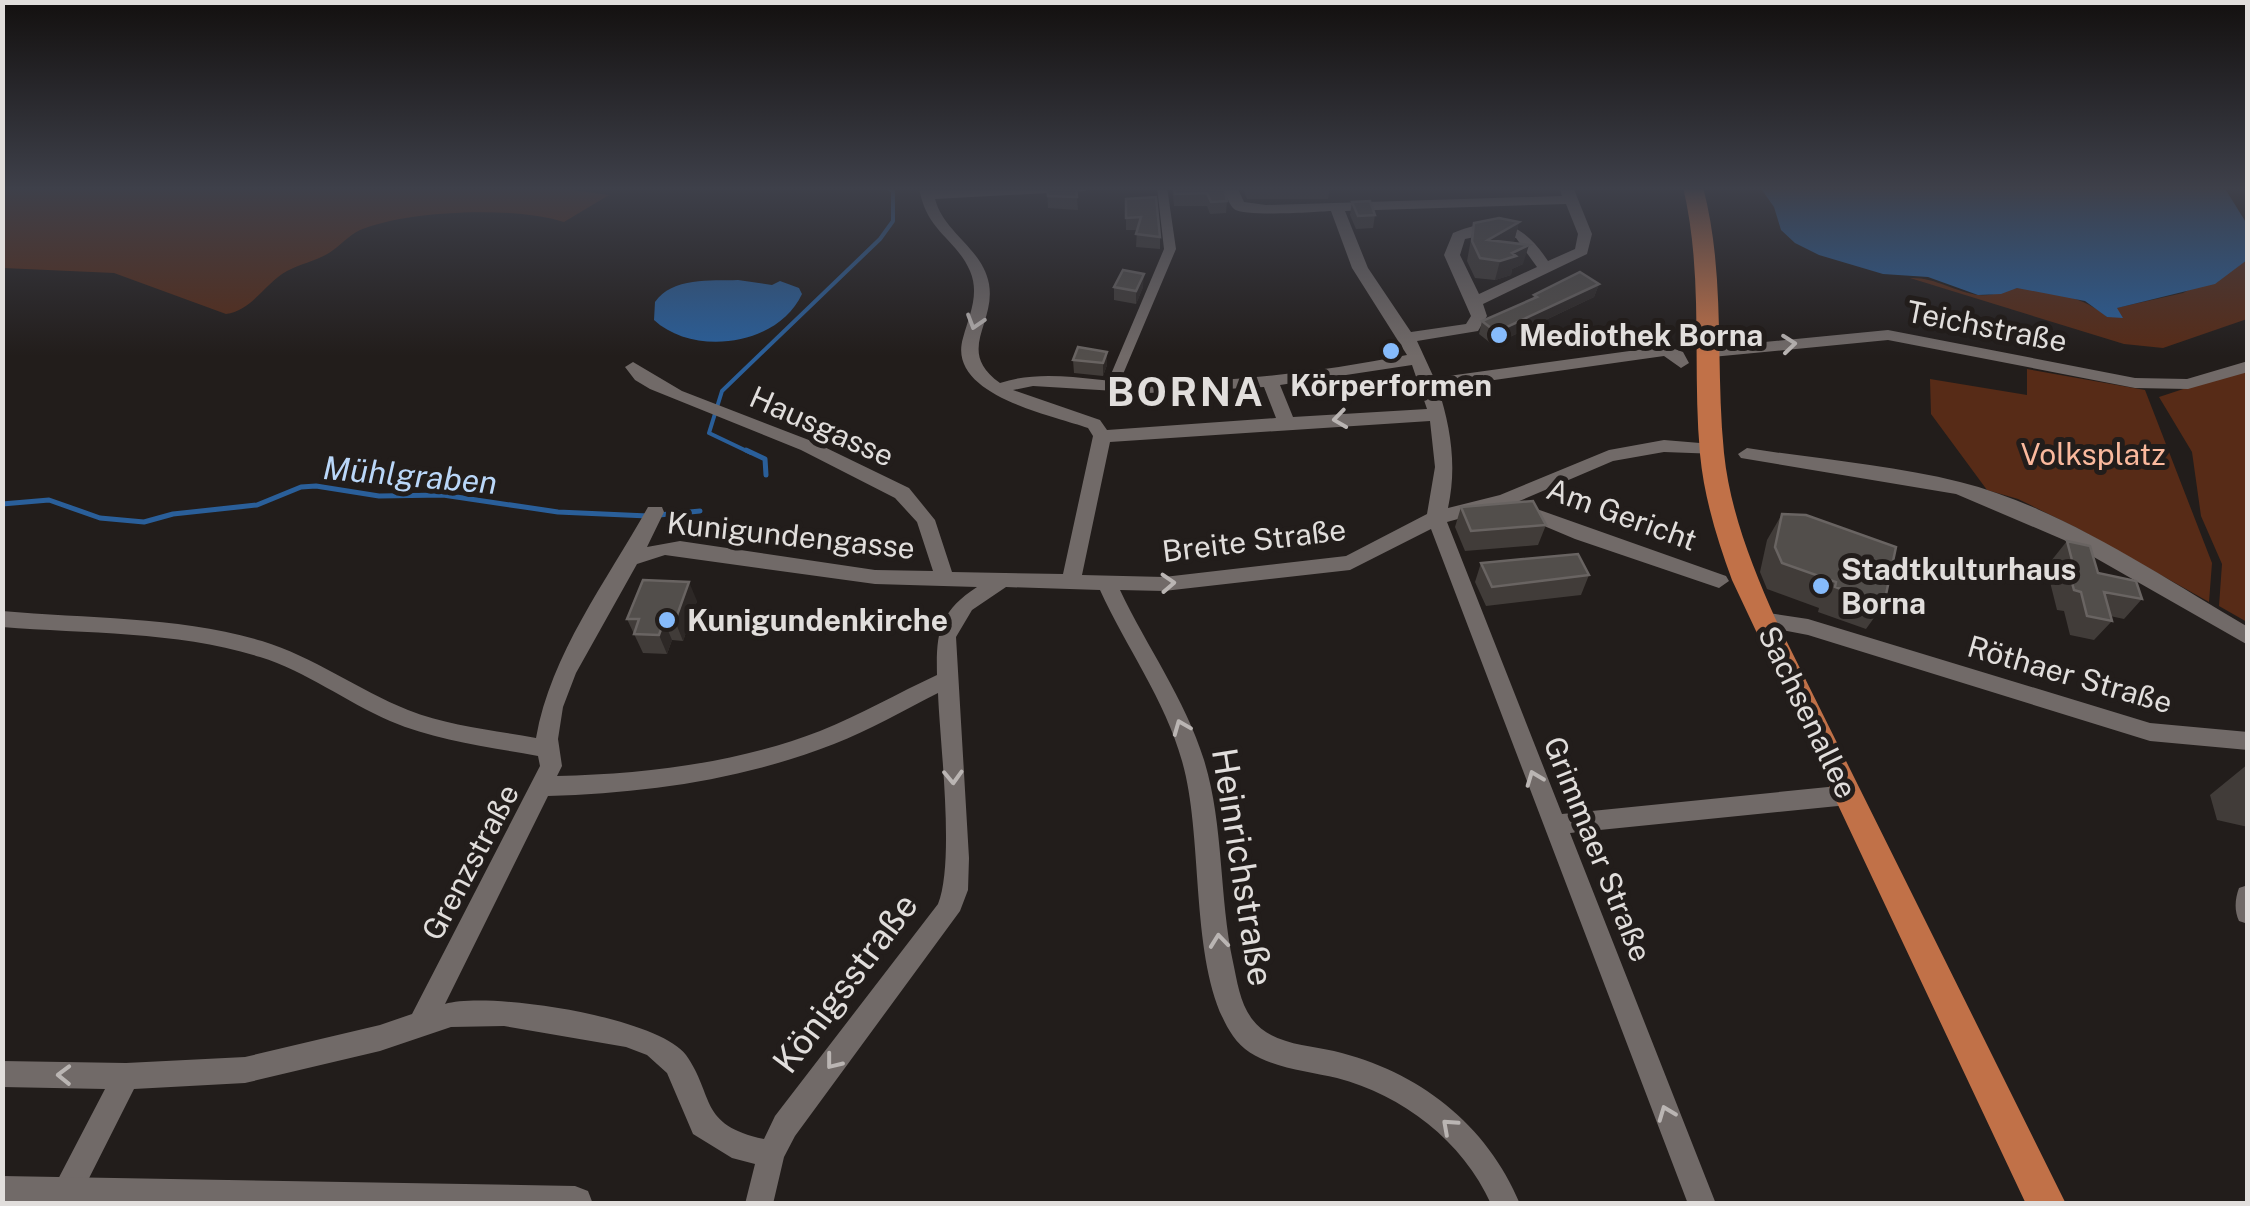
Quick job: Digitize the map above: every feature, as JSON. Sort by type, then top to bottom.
[{"type":"main road","name":"Sachsenallee","points":[[1705,243],[1710,270],[1712,450],[1732,544],[1762,620],[2047,1204]]},
{"type":"street","points":[[954,243],[977,269],[982,293],[968,349],[978,370],[997,390],[1082,419],[1099,428],[1102,436],[1071,581]]},
{"type":"street","points":[[1112,386],[1169,243]]},
{"type":"street","points":[[1350,243],[1406,338],[1428,384],[1445,454],[1444,492],[1436,518]]},
{"type":"street","points":[[1406,338],[1472,328],[1479,316],[1452,255],[1456,243]]},
{"type":"street","points":[[1529,243],[1546,268]]},
{"type":"street","points":[[1475,302],[1575,256],[1585,243]]},
{"type":"street","name":"Teichstraße","points":[[1712,352],[1866,336],[1922,340],[2135,382],[2188,384],[2248,366]]},
{"type":"street","points":[[1428,384],[1666,351],[1677,356],[1680,363]]},
{"type":"street","points":[[997,390],[1016,384],[1144,388],[1270,383],[1416,359]]},
{"type":"street","name":"Hausgasse","points":[[633,368],[638,376],[861,470],[920,506],[929,522],[944,578]]},
{"type":"street","points":[[1270,383],[1288,426]]},
{"type":"street","points":[[1082,419],[1086,384]]},
{"type":"street","points":[[1102,436],[1192,434],[1366,415],[1437,414]]},
{"type":"street","name":"Breite Straße","points":[[999,582],[1164,584],[1350,563],[1436,518],[1505,500],[1609,456],[1664,446],[1712,450]]},
{"type":"street","points":[[1747,454],[1958,488],[1988,498],[2048,522],[2248,637]]},
{"type":"street","name":"Am Gericht","points":[[1505,500],[1582,534],[1719,581]]},
{"type":"street","name":"Grenzstraße","points":[[422,1022],[506,850],[544,786],[551,766],[543,748],[548,721],[568,668],[653,516]]},
{"type":"street","name":"Grimmaer Straße","points":[[1436,518],[1702,1204]]},
{"type":"street","name":"Kunigundengasse","points":[[632,558],[665,548],[680,548],[875,577],[999,582]]},
{"type":"street","name":"Königsstraße","points":[[759,1204],[772,1154],[800,1103],[935,934],[956,890],[946,636],[951,622],[965,605],[999,582]]},
{"type":"street","name":"Heinrichstraße","points":[[1107,584],[1122,618],[1162,681],[1187,742],[1199,786],[1226,995],[1244,1032],[1285,1054],[1362,1073],[1420,1102],[1475,1152],[1499,1185],[1506,1204]]},
{"type":"street","points":[[2,619],[177,632],[242,643],[313,668],[371,703],[430,727],[543,748]]},
{"type":"street","name":"Röthaer Straße","points":[[1762,620],[1808,627],[2150,732],[2248,741]]},
{"type":"street","points":[[544,786],[680,775],[753,760],[838,733],[948,680]]},
{"type":"street","points":[[1552,825],[1848,795]]},
{"type":"street","points":[[2248,896],[2248,912]]},
{"type":"street","points":[[2,1074],[216,1074],[284,1063],[380,1038],[451,1014],[504,1013],[644,1040],[676,1064],[703,1124],[742,1148],[772,1154]]},
{"type":"street","points":[[65,1195],[126,1076]]},
{"type":"street","points":[[2,1194],[575,1204]]},
{"type":"green space","points":[[3,243],[342,243],[324,256],[287,271],[243,308],[226,314],[114,273],[3,268]]},
{"type":"green space","points":[[2247,260],[2247,319],[2163,348],[2124,344],[1910,278],[1979,295],[2018,288],[2039,289],[2065,295],[2107,317],[2119,315],[2116,308],[2183,293]]},
{"type":"green space","points":[[2247,368],[2247,622],[2219,606],[2222,564],[2201,516],[2192,452],[2159,397]]},
{"type":"green space","name":"Volksplatz","points":[[2027,369],[2145,390],[2212,563],[2209,602],[2079,529],[2018,499],[1987,490],[1931,414],[1930,379],[2027,395]]},
{"type":"water","points":[[1796,243],[2247,243],[2247,260],[2215,284],[2117,308],[2123,318],[2107,317],[2085,301],[2017,288],[2001,294],[1978,295],[1928,277],[1883,274],[1819,255]]},
{"type":"water","points":[[738,280],[772,285],[780,281],[799,288],[802,294],[790,312],[774,325],[734,340],[691,339],[654,320],[655,302],[671,288],[693,282]]},
{"type":"building","points":[[1473,243],[1529,245],[1512,253],[1516,256],[1500,261],[1480,258]]},
{"type":"building","points":[[1123,270],[1144,274],[1136,291],[1114,287]]},
{"type":"building","points":[[1580,272],[1599,284],[1496,332],[1482,321],[1537,297],[1534,295]]},
{"type":"building","points":[[1078,347],[1107,352],[1103,363],[1073,360]]},
{"type":"building","points":[[1533,501],[1546,525],[1471,531],[1461,507]]},
{"type":"building","points":[[1782,514],[1806,515],[1896,547],[1884,604],[1782,563],[1775,547]]},
{"type":"building","points":[[2067,541],[2090,546],[2098,573],[2136,581],[2142,599],[2104,592],[2112,621],[2087,616],[2081,592],[2074,590],[2071,579],[2067,563],[2073,564]]},
{"type":"building","points":[[1578,554],[1589,575],[1492,587],[1481,563]]},
{"type":"building","points":[[643,580],[689,582],[675,621],[664,621],[659,635],[634,634],[639,619],[627,619]]},
{"type":"waterway","name":"Mühlgraben","points":[[751,453],[709,433],[722,391],[876,243]]},
{"type":"waterway","name":"Mühlgraben","points":[[746,450],[765,459],[766,475]]},
{"type":"waterway","name":"Mühlgraben","points":[[2,504],[49,500],[100,518],[144,522],[173,514],[257,505],[301,487],[316,486],[379,496],[443,495],[558,512],[648,516]]},
{"type":"waterway","name":"Mühlgraben","points":[[659,515],[700,511]]},
{"type":"place","name":"Mediothek Borna","points":[[1499,335]]},
{"type":"place","name":"Körperformen","points":[[1391,351]]},
{"type":"place","name":"Stadtkulturhaus Borna","points":[[1821,586]]},
{"type":"place","name":"Kunigundenkirche","points":[[667,620]]},
{"type":"district","name":"BORNA","points":[[1186,391]]}]
